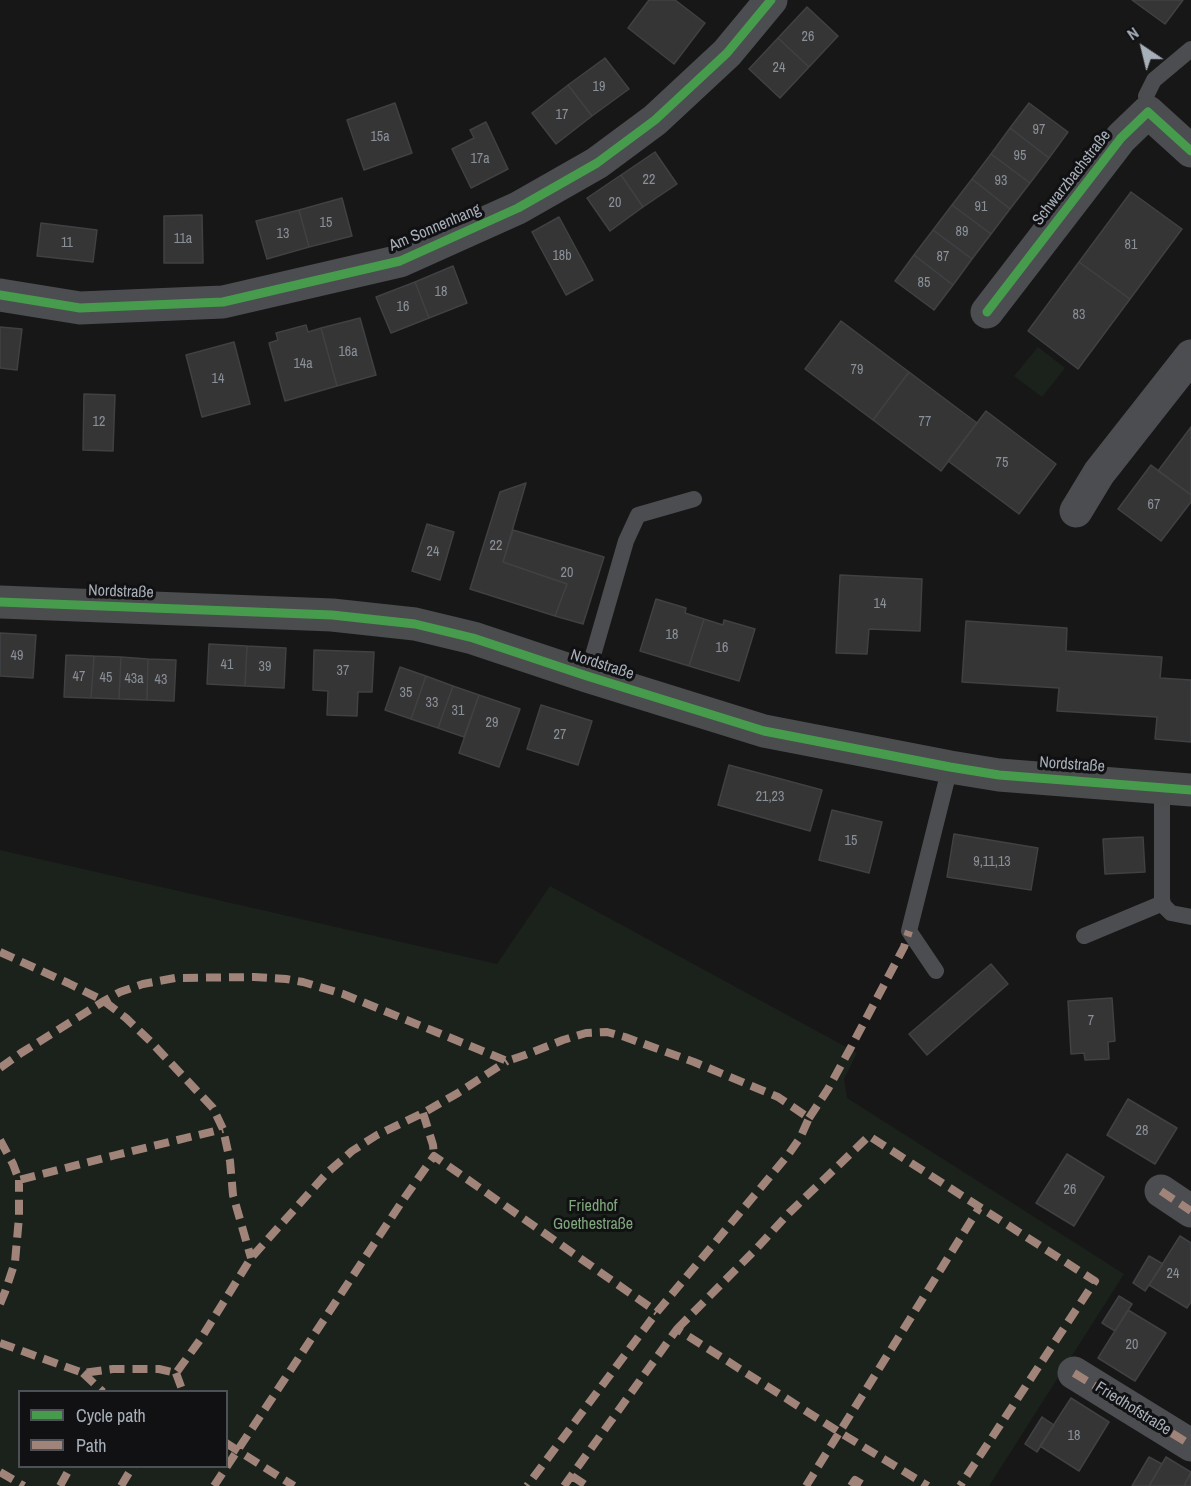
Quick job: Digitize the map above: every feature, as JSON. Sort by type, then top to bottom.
[{"type":"main road","name":"Nordstraße","points":[[0,602],[332,615],[415,624],[473,638],[764,731],[999,775],[1177,788]]},
{"type":"street","name":"Am Sonnenhang","points":[[0,295],[80,309],[223,302],[400,261],[518,208],[597,163],[655,120],[719,61],[771,0]]},
{"type":"street","points":[[1148,112],[1191,151]]},
{"type":"street","name":"Schwarzbachstraße","points":[[987,312],[1121,138],[1148,112]]},
{"type":"street","points":[[1076,511],[1099,473],[1191,356]]},
{"type":"street","points":[[1161,1191],[1191,1211]]},
{"type":"street","name":"Friedhofstraße","points":[[1074,1373],[1191,1445]]},
{"type":"lane","points":[[1148,112],[1146,96],[1154,80],[1191,49]]},
{"type":"lane","points":[[587,676],[626,541],[638,515],[694,499]]},
{"type":"lane","points":[[936,971],[909,931],[950,767]]},
{"type":"lane","points":[[1177,788],[1161,897],[1162,903],[1171,913],[1191,917]]},
{"type":"lane","points":[[1084,936],[1162,903]]},
{"type":"green space","points":[[1038,347],[1065,368],[1042,397],[1014,376]]},
{"type":"green space","name":"Friedhof Goethestraße","points":[[0,850],[497,964],[550,886],[857,1053],[844,1079],[847,1098],[1124,1274],[989,1486],[0,1486]]},
{"type":"building","points":[[649,0],[675,0],[705,23],[674,64],[628,28]]},
{"type":"building","points":[[1132,0],[1183,0],[1165,24]]},
{"type":"building","points":[[807,7],[838,36],[809,67],[778,38]]},
{"type":"building","points":[[778,38],[809,67],[780,98],[749,69]]},
{"type":"building","points":[[605,58],[629,89],[592,116],[568,85]]},
{"type":"building","points":[[568,85],[592,116],[556,144],[532,113]]},
{"type":"building","points":[[395,103],[412,153],[364,170],[347,120]]},
{"type":"building","points":[[1029,103],[1068,132],[1049,158],[1010,128]]},
{"type":"building","points":[[486,122],[508,169],[471,188],[452,149],[474,138],[470,130]]},
{"type":"building","points":[[1010,128],[1049,158],[1030,183],[991,154]]},
{"type":"building","points":[[655,152],[677,184],[643,207],[621,175]]},
{"type":"building","points":[[991,154],[1030,183],[1010,209],[972,179]]},
{"type":"building","points":[[621,175],[643,207],[610,231],[587,198]]},
{"type":"building","points":[[972,179],[1010,209],[991,234],[952,205]]},
{"type":"building","points":[[1131,192],[1182,229],[1130,299],[1079,262]]},
{"type":"building","points":[[342,198],[352,236],[309,247],[299,210]]},
{"type":"building","points":[[952,205],[991,234],[972,259],[933,230]]},
{"type":"building","points":[[299,210],[309,247],[267,259],[256,221]]},
{"type":"building","points":[[202,215],[203,263],[164,263],[164,216]]},
{"type":"building","points":[[559,217],[593,280],[566,295],[532,232]]},
{"type":"building","points":[[41,223],[97,230],[93,262],[37,256]]},
{"type":"building","points":[[933,230],[972,259],[953,285],[914,255]]},
{"type":"building","points":[[914,255],[953,285],[934,310],[895,281]]},
{"type":"building","points":[[1079,262],[1130,299],[1078,369],[1028,331]]},
{"type":"building","points":[[453,266],[467,303],[429,318],[415,282]]},
{"type":"building","points":[[415,282],[429,318],[391,333],[376,297]]},
{"type":"building","points":[[360,318],[376,375],[337,386],[321,328]]},
{"type":"building","points":[[841,321],[909,372],[873,420],[805,369]]},
{"type":"building","points":[[306,325],[308,332],[321,328],[337,386],[285,401],[269,343],[278,340],[276,333]]},
{"type":"building","points":[[0,327],[22,329],[17,370],[0,368]]},
{"type":"building","points":[[234,342],[250,404],[202,417],[186,355]]},
{"type":"building","points":[[909,372],[977,423],[941,471],[873,420]]},
{"type":"building","points":[[84,394],[115,395],[113,451],[83,450]]},
{"type":"building","points":[[986,411],[1056,464],[1019,514],[948,461]]},
{"type":"building","points":[[1191,427],[1191,495],[1158,471]]},
{"type":"building","points":[[1151,465],[1191,495],[1191,502],[1161,541],[1118,509]]},
{"type":"building","points":[[526,483],[503,562],[567,584],[555,616],[470,589],[500,492]]},
{"type":"building","points":[[427,524],[454,532],[440,580],[412,571]]},
{"type":"building","points":[[513,530],[604,557],[583,624],[555,616],[567,584],[503,562]]},
{"type":"building","points":[[840,575],[922,579],[920,631],[869,629],[867,654],[836,653]]},
{"type":"building","points":[[656,599],[686,608],[685,613],[704,619],[689,666],[640,651]]},
{"type":"building","points":[[704,619],[723,625],[724,620],[755,629],[739,681],[689,666]]},
{"type":"building","points":[[966,621],[1067,628],[1066,651],[1162,657],[1160,678],[1191,680],[1191,742],[1155,739],[1157,717],[1057,711],[1059,688],[962,682]]},
{"type":"building","points":[[0,633],[36,635],[33,678],[0,676]]},
{"type":"building","points":[[209,644],[247,646],[245,686],[207,684]]},
{"type":"building","points":[[247,646],[286,648],[284,688],[245,686]]},
{"type":"building","points":[[314,650],[374,652],[372,692],[358,692],[357,716],[327,715],[328,691],[313,690]]},
{"type":"building","points":[[66,655],[94,656],[91,698],[64,697]]},
{"type":"building","points":[[94,656],[121,657],[119,699],[91,698]]},
{"type":"building","points":[[121,657],[148,659],[147,700],[119,699]]},
{"type":"building","points":[[148,659],[176,660],[174,701],[147,700]]},
{"type":"building","points":[[400,667],[426,676],[411,719],[385,710]]},
{"type":"building","points":[[426,676],[453,686],[438,728],[411,719]]},
{"type":"building","points":[[453,686],[479,695],[464,737],[438,728]]},
{"type":"building","points":[[479,695],[520,709],[499,767],[459,753]]},
{"type":"building","points":[[541,705],[592,721],[578,765],[527,749]]},
{"type":"building","points":[[729,765],[822,790],[810,831],[718,805]]},
{"type":"building","points":[[832,810],[882,822],[869,873],[819,860]]},
{"type":"building","points":[[954,834],[1038,848],[1031,890],[947,877]]},
{"type":"building","points":[[1143,837],[1145,872],[1105,874],[1103,839]]},
{"type":"building","points":[[991,964],[1008,984],[927,1055],[909,1034]]},
{"type":"building","points":[[1112,998],[1115,1041],[1108,1042],[1109,1059],[1085,1060],[1084,1053],[1071,1054],[1068,1001]]},
{"type":"building","points":[[1128,1099],[1177,1128],[1155,1164],[1107,1135]]},
{"type":"building","points":[[1067,1154],[1104,1177],[1074,1226],[1036,1203]]},
{"type":"building","points":[[1180,1236],[1191,1243],[1191,1302],[1187,1308],[1149,1285]]},
{"type":"building","points":[[1149,1256],[1163,1264],[1145,1291],[1133,1283]]},
{"type":"building","points":[[1119,1296],[1132,1304],[1115,1331],[1102,1323]]},
{"type":"building","points":[[1128,1310],[1166,1333],[1135,1381],[1098,1358]]},
{"type":"building","points":[[1071,1398],[1109,1422],[1079,1471],[1040,1446]]},
{"type":"building","points":[[1042,1417],[1054,1425],[1037,1452],[1025,1444]]},
{"type":"building","points":[[1149,1457],[1162,1464],[1149,1486],[1132,1486]]},
{"type":"building","points":[[1166,1457],[1191,1472],[1184,1486],[1149,1486]]},
{"type":"building","points":[[1191,1473],[1191,1486],[1184,1486]]},
{"type":"marked path","points":[[809,1118],[850,1049],[904,947],[909,931]]},
{"type":"marked path","points":[[0,952],[104,1001],[150,1041],[213,1108],[223,1129],[230,1161],[233,1195],[251,1258]]},
{"type":"marked path","points":[[0,1068],[120,992],[143,984],[175,978],[254,977],[303,982],[343,994],[507,1061],[586,1033],[607,1032],[694,1062],[778,1097],[809,1118],[800,1138],[788,1155],[657,1312],[527,1486]]},
{"type":"marked path","points":[[0,1343],[83,1373],[113,1369],[159,1369],[176,1373],[200,1340],[251,1258],[327,1173],[352,1151],[377,1135],[423,1113],[507,1061]]},
{"type":"marked path","points":[[423,1113],[434,1156]]},
{"type":"marked path","points":[[0,1140],[19,1180],[223,1129]]},
{"type":"marked path","points":[[677,1329],[789,1213],[869,1136],[1095,1281],[960,1486]]},
{"type":"marked path","points":[[228,1465],[434,1156],[657,1312]]},
{"type":"marked path","points":[[0,1304],[15,1262],[19,1217],[19,1180]]},
{"type":"marked path","points":[[1161,1191],[1191,1211]]},
{"type":"marked path","points":[[806,1486],[979,1208]]},
{"type":"marked path","points":[[564,1486],[677,1329],[928,1486]]},
{"type":"marked path","points":[[83,1373],[101,1390]]},
{"type":"marked path","points":[[176,1373],[182,1390]]},
{"type":"marked path","points":[[1074,1373],[1191,1445]]},
{"type":"marked path","points":[[228,1444],[294,1486]]},
{"type":"marked path","points":[[60,1486],[70,1468]]},
{"type":"marked path","points":[[121,1486],[132,1468]]},
{"type":"marked path","points":[[214,1486],[226,1468]]},
{"type":"marked path","points":[[0,1472],[24,1486]]},
{"type":"marked path","points":[[572,1476],[587,1486]]},
{"type":"marked path","points":[[851,1486],[855,1480],[865,1486]]},
{"type":"cycle path","points":[[0,295],[80,308],[223,302],[400,261],[518,208],[597,163],[655,120],[727,53],[771,0]]},
{"type":"cycle path","points":[[987,312],[1121,138],[1148,112],[1191,151]]},
{"type":"cycle path","points":[[0,602],[332,615],[415,624],[473,638],[764,731],[999,775],[1191,790]]}]
